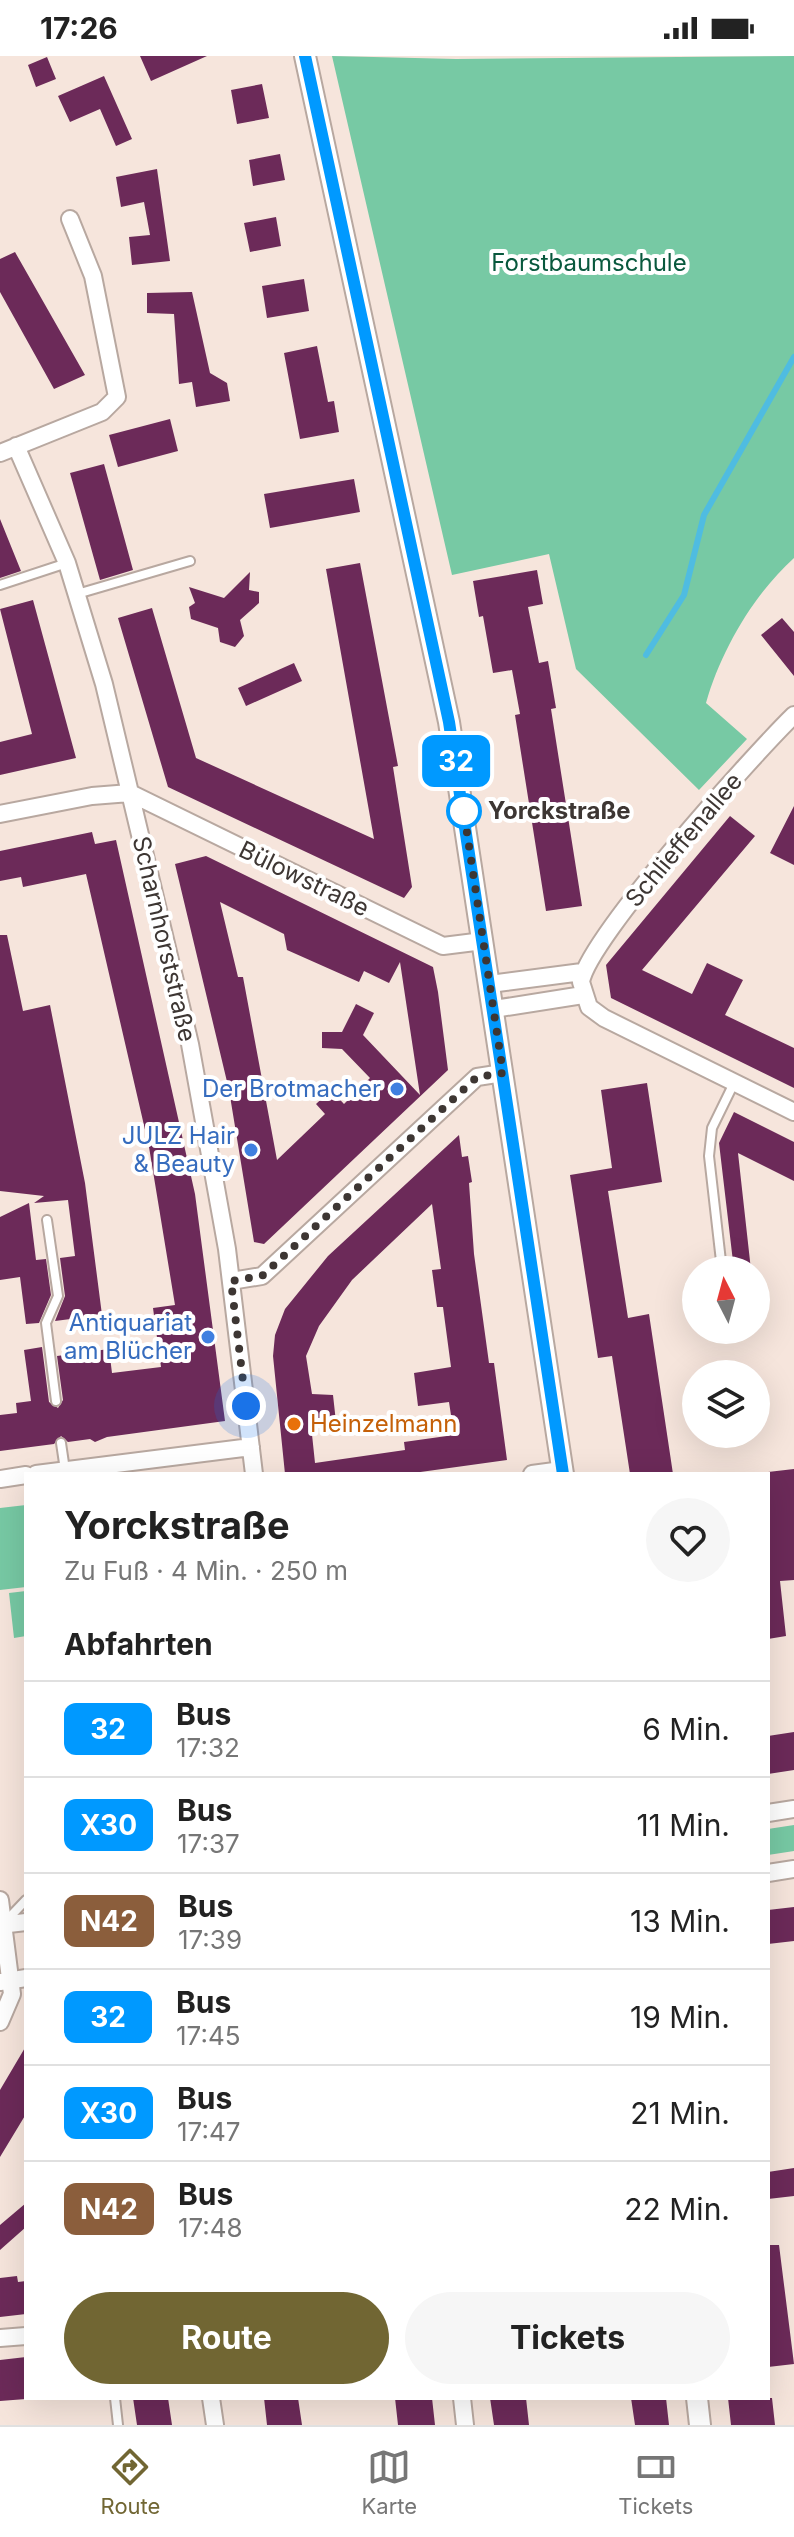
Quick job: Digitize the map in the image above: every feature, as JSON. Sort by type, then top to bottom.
[{"type":"street","points":[[305,56],[435,648],[494,1009],[562,1472]]},
{"type":"street","points":[[0,453],[102,412],[117,397],[93,276],[70,219]]},
{"type":"street","name":"Scharnhorststraße","points":[[16,446],[67,563],[77,594],[130,793],[190,1044],[231,1281],[254,1472]]},
{"type":"street","name":"Schlieffenallee","points":[[582,972],[617,919],[745,767],[794,715]]},
{"type":"street","points":[[0,814],[92,796],[130,793]]},
{"type":"street","name":"Bülowstraße","points":[[130,793],[443,946],[483,941]]},
{"type":"street","points":[[490,984],[582,972],[583,995],[589,1007],[604,1018],[794,1112]]},
{"type":"street","points":[[494,1009],[583,995]]},
{"type":"street","points":[[231,1281],[262,1276],[477,1077],[503,1073]]},
{"type":"street","points":[[50,1472],[251,1447]]},
{"type":"street","points":[[0,1479],[24,1475]]},
{"type":"street","points":[[770,1813],[794,1809]]},
{"type":"street","points":[[770,1873],[794,1869]]},
{"type":"street","points":[[0,1900],[13,1980],[10,2005],[0,2022]]},
{"type":"street","points":[[2,1925],[24,1922]]},
{"type":"street","points":[[0,2338],[24,2336]]},
{"type":"street","points":[[211,2400],[215,2425]]},
{"type":"street","points":[[462,2400],[465,2425]]},
{"type":"street","points":[[697,2400],[700,2425]]},
{"type":"lane","points":[[77,594],[190,561]]},
{"type":"lane","points":[[0,585],[67,563]]},
{"type":"lane","points":[[720,1256],[709,1156],[712,1128],[734,1083]]},
{"type":"lane","points":[[47,1220],[58,1296],[46,1323],[56,1401]]},
{"type":"lane","points":[[61,1443],[65,1470]]},
{"type":"lane","points":[[2,1925],[24,1902]]},
{"type":"lane","points":[[115,2400],[118,2425]]},
{"type":"green space","name":"Forstbaumschule","points":[[332,56],[456,59],[794,56],[794,558],[765,588],[720,663],[706,703],[747,739],[699,790],[576,669],[549,554],[452,575]]},
{"type":"green space","points":[[24,1505],[24,1587],[0,1590],[0,1508]]},
{"type":"green space","points":[[24,1591],[24,1636],[14,1638],[9,1593]]},
{"type":"green space","points":[[794,1825],[794,1851],[770,1855],[770,1829]]},
{"type":"building","points":[[140,56],[207,56],[151,81]]},
{"type":"building","points":[[47,57],[56,79],[36,87],[28,65]]},
{"type":"building","points":[[104,76],[132,139],[116,146],[100,109],[70,122],[58,96]]},
{"type":"building","points":[[262,84],[269,118],[237,124],[231,90]]},
{"type":"building","points":[[280,154],[285,180],[253,186],[249,160]]},
{"type":"building","points":[[157,169],[170,261],[132,265],[129,237],[150,235],[144,202],[121,207],[116,177]]},
{"type":"building","points":[[276,217],[281,246],[250,252],[244,223]]},
{"type":"building","points":[[15,252],[85,375],[54,389],[0,292],[0,259]]},
{"type":"building","points":[[304,279],[309,311],[267,318],[262,286]]},
{"type":"building","points":[[192,292],[210,373],[227,383],[230,401],[196,407],[192,382],[179,384],[174,314],[147,313],[147,293]]},
{"type":"building","points":[[317,346],[328,402],[334,401],[339,432],[300,439],[284,353]]},
{"type":"building","points":[[170,419],[178,451],[118,467],[109,435]]},
{"type":"building","points":[[104,464],[133,570],[100,580],[70,473]]},
{"type":"building","points":[[354,479],[360,512],[270,528],[264,494]]},
{"type":"building","points":[[0,519],[21,571],[0,578]]},
{"type":"building","points":[[360,563],[398,766],[393,767],[412,887],[404,898],[168,787],[118,618],[152,608],[196,758],[374,839],[326,569]]},
{"type":"building","points":[[537,570],[543,604],[528,607],[539,663],[548,661],[556,708],[551,709],[582,906],[546,911],[515,715],[520,714],[512,670],[493,673],[473,581]]},
{"type":"building","points":[[250,572],[249,590],[259,592],[259,603],[240,620],[244,636],[235,647],[220,642],[218,628],[191,619],[189,607],[195,603],[189,587],[224,598]]},
{"type":"building","points":[[33,600],[76,758],[0,775],[0,742],[32,734],[0,609]]},
{"type":"building","points":[[782,618],[794,632],[794,676],[761,635]]},
{"type":"building","points":[[294,663],[302,681],[246,706],[238,688]]},
{"type":"building","points":[[794,806],[794,865],[770,853]]},
{"type":"building","points":[[730,816],[755,836],[642,970],[692,994],[707,963],[743,980],[725,1015],[794,1048],[794,1088],[611,998],[606,965]]},
{"type":"building","points":[[92,832],[95,844],[116,840],[195,1194],[225,1421],[107,1437],[95,1442],[90,1439],[68,1442],[61,1436],[54,1444],[0,1451],[0,1415],[17,1413],[16,1403],[31,1401],[24,1350],[42,1347],[49,1402],[58,1408],[63,1400],[57,1356],[109,1349],[112,1373],[161,1367],[153,1308],[175,1305],[149,1147],[86,874],[23,887],[21,877],[0,881],[0,851]]},
{"type":"building","points":[[206,856],[433,967],[448,1070],[264,1244],[254,1242],[229,1090],[175,864]],"holes":[[[220,902],[284,934],[287,950],[359,982],[364,971],[389,983],[400,962],[420,1095],[363,1035],[374,1013],[356,1004],[342,1032],[322,1032],[322,1048],[342,1049],[370,1078],[344,1104],[331,1090],[316,1104],[325,1114],[277,1160],[243,977],[238,977]]]},
{"type":"building","points":[[0,935],[7,935],[23,1011],[50,1005],[85,1183],[102,1315],[55,1321],[65,1296],[60,1258],[75,1256],[68,1200],[34,1203],[44,1196],[0,1191]]},
{"type":"building","points":[[647,1083],[662,1182],[608,1191],[628,1318],[649,1314],[673,1472],[630,1472],[612,1356],[598,1358],[570,1175],[612,1168],[601,1090]]},
{"type":"building","points":[[734,1112],[794,1142],[794,1181],[738,1153],[749,1256],[732,1256],[719,1143]]},
{"type":"building","points":[[459,1135],[462,1157],[468,1156],[472,1182],[469,1183],[474,1254],[489,1363],[494,1363],[507,1460],[420,1472],[285,1472],[273,1356],[275,1335],[285,1309],[328,1256]],"holes":[[[432,1204],[441,1269],[432,1270],[437,1307],[443,1307],[451,1367],[414,1373],[418,1406],[449,1402],[454,1435],[404,1442],[405,1450],[315,1463],[311,1425],[336,1422],[333,1395],[312,1394],[306,1356],[319,1326],[352,1280]]]},
{"type":"building","points":[[29,1203],[36,1260],[46,1259],[51,1295],[39,1323],[26,1324],[20,1277],[0,1280],[0,1217]]},
{"type":"building","points":[[794,1469],[794,1580],[780,1581],[786,1636],[770,1639],[770,1472]]},
{"type":"building","points":[[794,1732],[794,1770],[770,1774],[770,1736]]},
{"type":"building","points":[[794,1907],[794,1941],[770,1944],[770,1910]]},
{"type":"building","points":[[24,2049],[24,2117],[0,2157],[0,2090]]},
{"type":"building","points":[[794,2168],[794,2196],[770,2199],[770,2172]]},
{"type":"building","points":[[24,2205],[24,2229],[0,2250],[0,2225]]},
{"type":"building","points":[[770,2245],[779,2245],[794,2364],[770,2367]]},
{"type":"building","points":[[17,2276],[18,2282],[24,2281],[24,2314],[0,2317],[0,2278]]},
{"type":"building","points":[[24,2357],[24,2399],[0,2401],[0,2360]]},
{"type":"building","points":[[772,2398],[775,2425],[731,2425],[728,2400]]},
{"type":"building","points":[[133,2400],[168,2400],[172,2425],[137,2425]]},
{"type":"building","points":[[264,2400],[298,2400],[302,2425],[267,2425]]},
{"type":"building","points":[[395,2400],[432,2400],[435,2425],[398,2425]]},
{"type":"building","points":[[490,2400],[526,2400],[529,2425],[494,2425]]},
{"type":"building","points":[[631,2400],[666,2400],[669,2425],[635,2425]]},
{"type":"waterway","points":[[646,655],[684,595],[704,515],[794,357]]},
{"type":"bus line","name":"32","points":[[305,56],[387,423],[449,722],[563,1472]]},
{"type":"place","name":"Yorckstraße","points":[[464,811]]},
{"type":"place","name":"Der Brotmacher","points":[[397,1089]]},
{"type":"place","name":"JULZ Hair & Beauty","points":[[251,1150]]},
{"type":"place","name":"Antiquariat am Blücher","points":[[208,1337]]},
{"type":"place","name":"Heinzelmann","points":[[294,1424]]},
{"type":"route","points":[[246,1406],[231,1281],[262,1276],[477,1077],[503,1073],[463,806],[464,811]]}]
